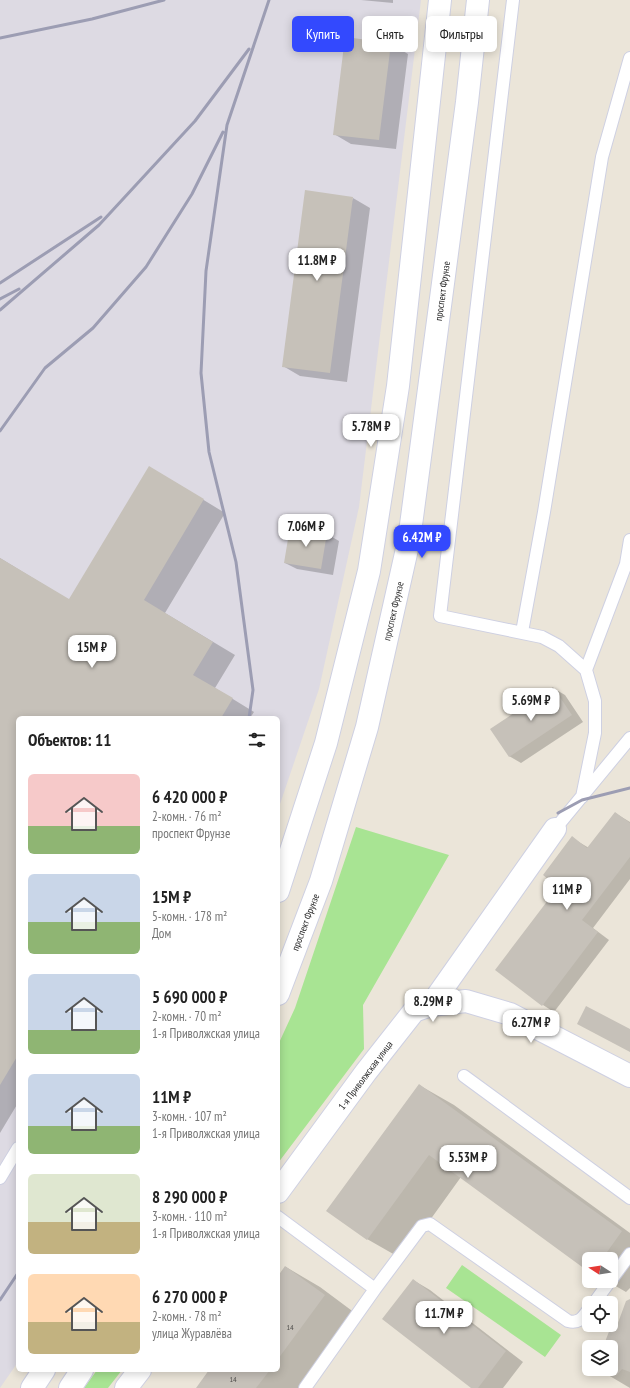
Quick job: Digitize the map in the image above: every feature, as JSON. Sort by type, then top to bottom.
[{"type":"main road","points":[[280,885],[326,744],[369,571],[398,386],[440,0]]},
{"type":"main road","name":"проспект Фрунзе","points":[[280,989],[321,881],[367,727],[409,540],[466,110],[478,0]]},
{"type":"main road","points":[[432,1005],[556,829]]},
{"type":"main road","name":"1-я Приволжская улица","points":[[280,1189],[366,1072],[414,1011],[432,1005],[466,1001],[510,1014],[630,1076]]},
{"type":"main road","points":[[32,1388],[43,1372]]},
{"type":"main road","points":[[70,1388],[81,1372]]},
{"type":"main road","points":[[126,1388],[138,1372]]},
{"type":"lane","points":[[513,0],[440,616],[542,637],[559,646],[586,670],[595,701],[595,733],[582,797]]},
{"type":"lane","points":[[522,632],[544,512],[602,157],[630,58]]},
{"type":"lane","points":[[586,670],[626,564],[630,540]]},
{"type":"lane","points":[[556,829],[630,738]]},
{"type":"lane","points":[[464,1076],[630,1198]]},
{"type":"lane","points":[[0,1178],[16,1151]]},
{"type":"lane","points":[[280,1219],[375,1289]]},
{"type":"lane","points":[[305,1388],[375,1289],[422,1226],[430,1224],[568,1321],[574,1323],[580,1321],[582,1318]]},
{"type":"lane","points":[[618,1270],[630,1254]]},
{"type":"shaded area","points":[[0,0],[421,0],[418,25],[418,16],[362,16],[362,52],[415,52],[359,507],[319,689],[280,804],[280,716],[16,716],[16,1365],[0,1388]]},
{"type":"green space","points":[[356,827],[449,855],[363,1005],[364,1049],[280,1160],[280,1041],[295,1008]]},
{"type":"green space","points":[[462,1265],[561,1335],[545,1357],[446,1288]]},
{"type":"green space","points":[[96,1372],[120,1372],[108,1388],[84,1388]]},
{"type":"building","points":[[354,38],[362,39],[362,52],[390,52],[379,140],[333,135],[343,52],[354,52]]},
{"type":"building","points":[[305,190],[353,197],[330,373],[282,367]]},
{"type":"building","points":[[149,466],[204,499],[144,600],[213,642],[193,675],[233,698],[222,716],[16,716],[16,1058],[0,1085],[0,558],[69,599]]},
{"type":"building","points":[[290,527],[327,533],[321,569],[284,563]]},
{"type":"building","points":[[553,687],[572,715],[509,757],[490,729]]},
{"type":"building","points":[[615,812],[630,823],[630,857],[582,920],[598,932],[542,1006],[495,970],[558,887],[543,875],[572,836],[587,848]]},
{"type":"building","points":[[586,1006],[630,1029],[630,1052],[577,1024]]},
{"type":"building","points":[[419,1084],[622,1231],[607,1252],[582,1252],[582,1267],[429,1155],[367,1240],[326,1211]]},
{"type":"building","points":[[285,1266],[325,1295],[280,1356],[280,1273]]},
{"type":"building","points":[[413,1279],[506,1351],[478,1388],[471,1388],[382,1319]]},
{"type":"building","points":[[630,1299],[630,1372],[622,1369],[618,1374],[618,1340],[606,1340],[609,1332],[618,1332],[618,1323],[626,1301]]},
{"type":"building","points":[[208,1372],[268,1372],[256,1388],[196,1388]]},
{"type":"railway","points":[[0,38],[92,19],[164,0]]},
{"type":"railway","points":[[249,716],[253,690],[236,562],[209,452],[201,373],[206,271],[227,125],[269,0]]},
{"type":"railway","points":[[0,310],[99,225],[195,121],[249,49]]},
{"type":"railway","points":[[0,431],[45,368],[93,328],[146,267],[192,194],[223,132]]},
{"type":"railway","points":[[0,283],[101,217]]},
{"type":"railway","points":[[0,299],[19,289]]},
{"type":"railway","points":[[558,813],[582,800],[630,788]]},
{"type":"railway","points":[[0,1300],[16,1276]]}]
